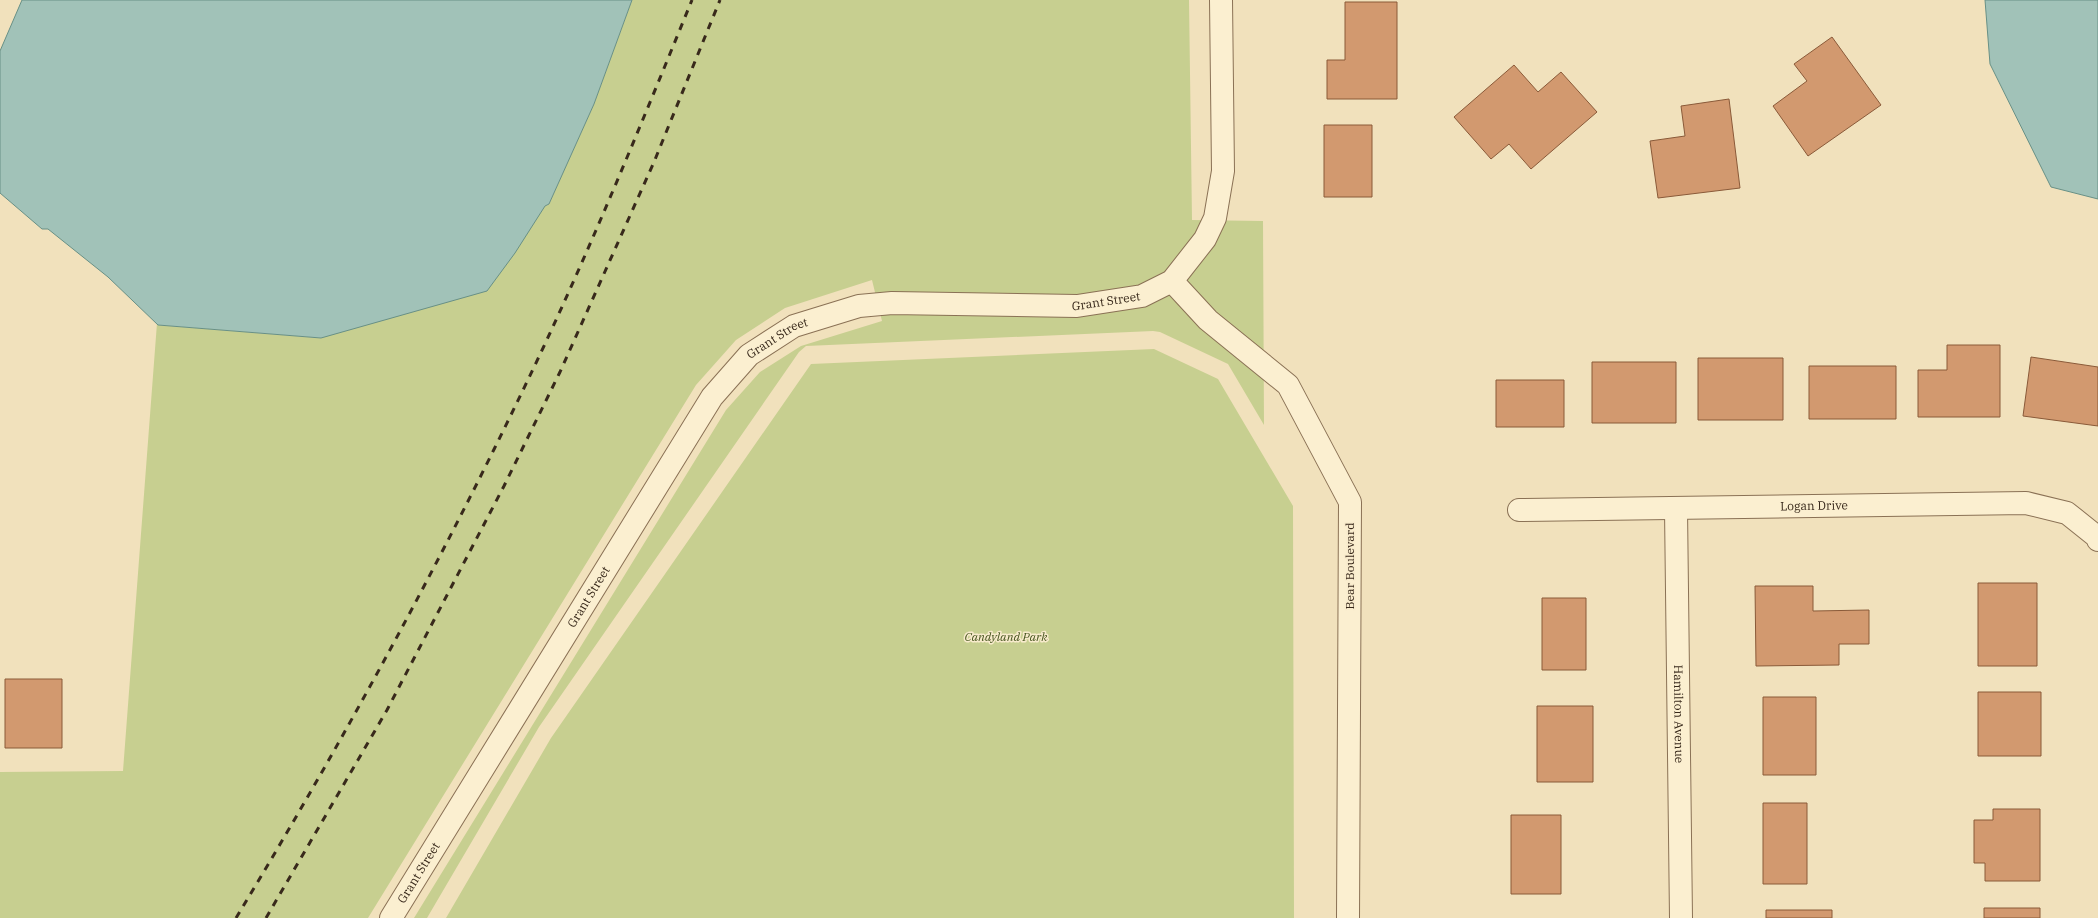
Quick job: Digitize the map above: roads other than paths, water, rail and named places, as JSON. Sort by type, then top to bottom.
[{"type":"street","name":"Grant Street","points":[[391,918],[712,397],[748,355],[794,326],[859,306],[892,303],[1077,306],[1142,296],[1172,281],[1205,239],[1217,212],[1223,171],[1221,0]]},
{"type":"street","name":"Bear Boulevard","points":[[1172,281],[1208,320],[1288,385],[1350,502],[1348,918]]},
{"type":"street","name":"Logan Drive","points":[[1518,510],[2026,503],[2067,513],[2098,540]]},
{"type":"street","name":"Hamilton Avenue","points":[[1676,509],[1681,918]]},
{"type":"water","points":[[22,0],[632,0],[594,104],[549,204],[545,206],[515,253],[487,291],[321,338],[158,325],[108,277],[48,229],[42,229],[0,193],[0,51]]},
{"type":"water","points":[[1985,0],[2098,0],[2098,199],[2051,187],[1990,64]]},
{"type":"railway","points":[[236,918],[316,782],[393,645],[501,436],[577,274],[692,0]]},
{"type":"railway","points":[[266,918],[387,710],[504,486],[560,372],[654,162],[720,0]]},
{"type":"park label","name":"Candyland Park","points":[[1006,637]]}]
